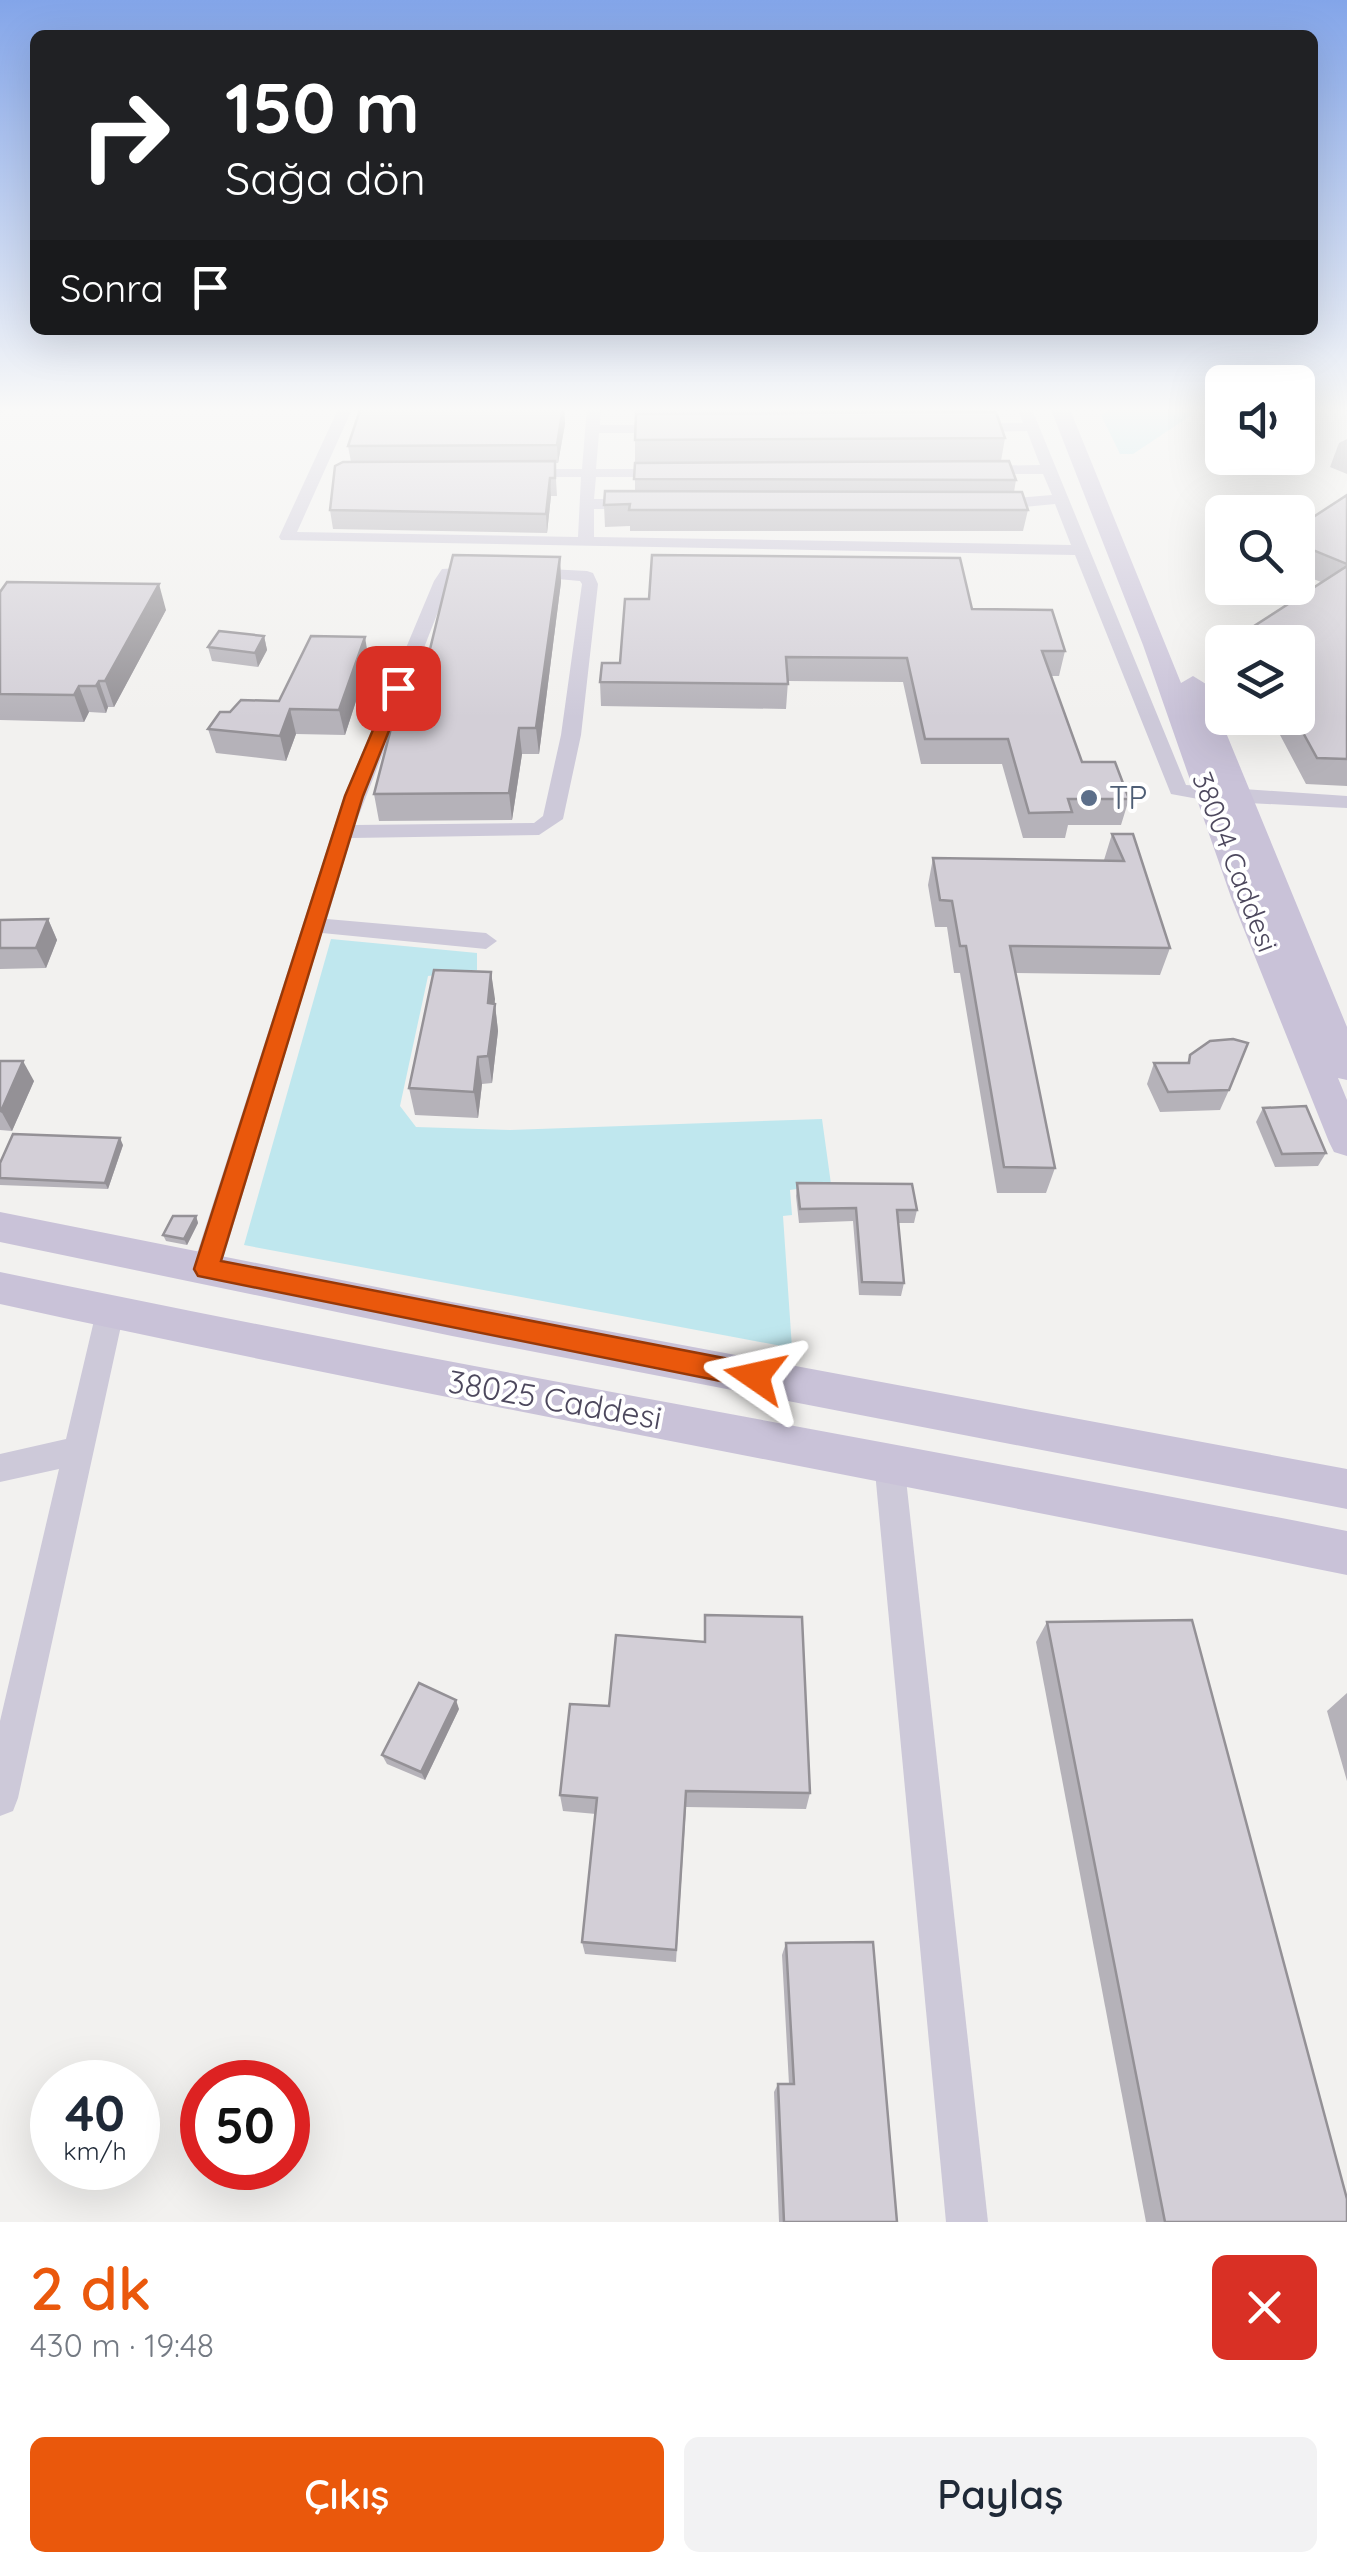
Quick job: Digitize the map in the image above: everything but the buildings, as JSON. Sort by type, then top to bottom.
[{"type":"street","points":[[300,511],[287,538],[1082,550]]},
{"type":"street","points":[[586,511],[586,542]]},
{"type":"street","points":[[1067,511],[1178,790],[1347,802]]},
{"type":"street","name":"38004 Caddesi","points":[[1109,511],[1238,795],[1347,1068]]},
{"type":"street","name":"38004 Caddesi","points":[[1134,563],[1246,897],[1347,1142]]},
{"type":"street","points":[[206,1269],[342,832],[448,572],[587,576],[590,584],[584,606],[577,698],[553,819],[540,829],[342,832]]},
{"type":"street","points":[[314,925],[486,941]]},
{"type":"street","name":"38025 Caddesi","points":[[0,1227],[1347,1489]]},
{"type":"street","name":"38025 Caddesi","points":[[0,1288],[335,1360],[889,1461],[1337,1554]]},
{"type":"street","points":[[0,1798],[110,1312]]},
{"type":"street","points":[[0,1468],[80,1450]]},
{"type":"street","points":[[889,1461],[968,2222]]},
{"type":"shaded area","points":[[331,939],[477,953],[477,970],[428,976],[400,1106],[416,1127],[510,1130],[822,1119],[831,1184],[790,1190],[792,1215],[783,1216],[792,1348],[244,1245]]},
{"type":"place","name":"TP","points":[[1089,798]]},
{"type":"route","points":[[398,688],[354,796],[206,1269],[755,1376]]}]
